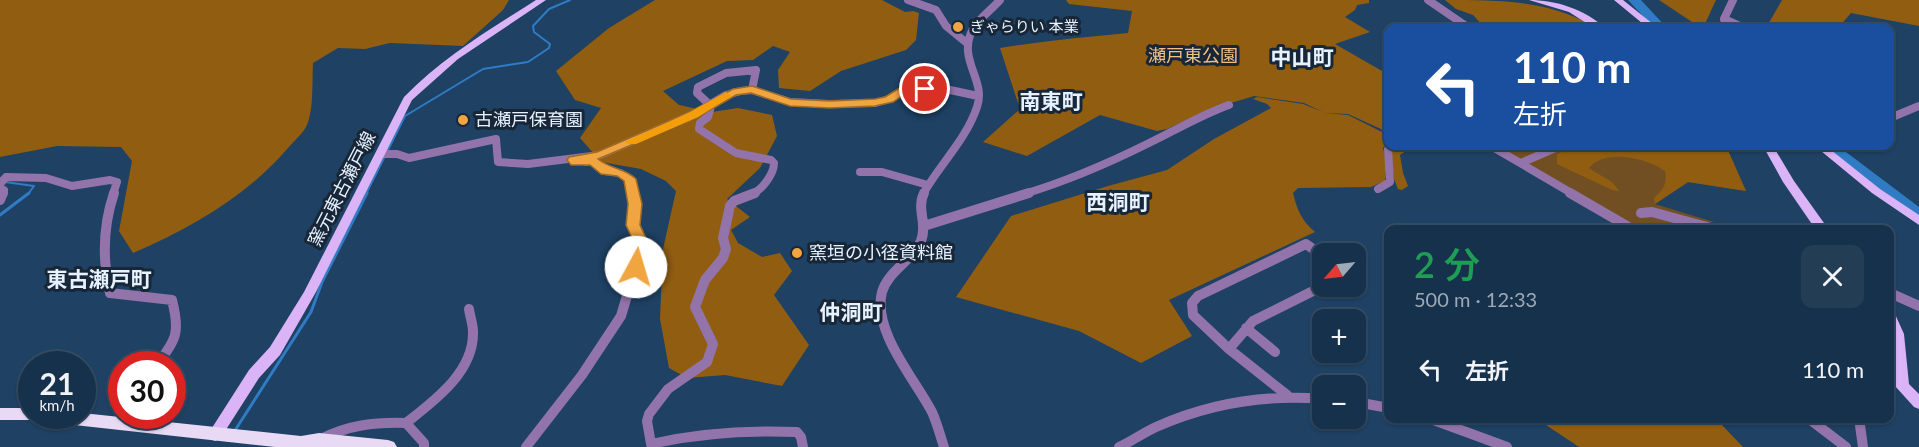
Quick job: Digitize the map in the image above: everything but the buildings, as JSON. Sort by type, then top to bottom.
[{"type":"highway","points":[[0,414],[18,414]]},
{"type":"highway","points":[[184,429],[226,436],[388,447]]},
{"type":"main road","name":"窯元東古瀬戸線","points":[[226,436],[254,375],[275,351],[310,292],[408,99],[425,79],[450,60],[542,0]]},
{"type":"main road","points":[[1533,0],[1572,10],[1594,24]]},
{"type":"main road","points":[[1618,0],[1648,24]]},
{"type":"main road","points":[[1770,150],[1789,182],[1819,225]]},
{"type":"main road","points":[[1825,150],[1919,221]]},
{"type":"main road","points":[[1894,327],[1897,334],[1896,386],[1919,403]]},
{"type":"street","points":[[908,0],[936,10],[946,26],[968,44]]},
{"type":"street","points":[[944,447],[933,415],[891,340],[883,318],[881,302],[885,282],[919,246],[927,225],[920,205],[928,185],[961,138],[980,101],[976,80],[966,59],[968,44],[975,26],[1000,0]]},
{"type":"street","points":[[1428,0],[1463,24]]},
{"type":"street","points":[[1725,24],[1724,20],[1733,0]]},
{"type":"street","points":[[1724,20],[1734,24]]},
{"type":"street","points":[[752,90],[756,70],[726,72],[698,87],[697,93],[711,106],[708,117],[700,123],[699,129],[736,153],[771,160],[774,163],[774,170],[757,192],[734,201],[730,206],[723,238],[726,249],[723,258],[705,280],[695,307],[713,344],[707,362],[669,389],[649,414],[647,446],[688,436],[797,432],[801,437],[803,447]]},
{"type":"street","points":[[380,154],[397,154],[409,158],[496,139],[498,162],[528,164],[574,160],[600,155],[694,114],[733,92],[752,90],[790,102],[830,104],[875,103],[889,99],[902,91],[941,88],[978,96]]},
{"type":"street","points":[[927,225],[1056,184],[1149,142],[1210,111],[1229,105]]},
{"type":"street","points":[[1894,115],[1919,106]]},
{"type":"street","points":[[1378,189],[1390,182],[1388,150]]},
{"type":"street","points":[[1498,150],[1625,225]]},
{"type":"street","points":[[1521,164],[1551,150]]},
{"type":"street","points":[[526,447],[582,375],[621,316],[640,252],[639,238],[633,225],[635,204],[630,179],[620,173],[605,171],[593,161],[575,163],[574,160]]},
{"type":"street","points":[[860,172],[882,172],[928,185]]},
{"type":"street","points":[[0,200],[4,190],[1,184],[32,176],[72,186],[110,180],[117,182],[105,224],[102,250],[110,293],[172,300],[179,328],[168,351]]},
{"type":"street","points":[[1641,213],[1652,212],[1700,225]]},
{"type":"street","points":[[1287,395],[1229,349],[1193,315],[1192,303],[1198,296],[1306,244],[1312,248]]},
{"type":"street","points":[[1229,349],[1253,321],[1312,292]]},
{"type":"street","points":[[1894,295],[1919,306]]},
{"type":"street","points":[[309,443],[328,434],[367,424],[406,423],[448,387],[458,372],[468,353],[473,334],[469,309]]},
{"type":"street","points":[[1246,328],[1275,352]]},
{"type":"street","points":[[1119,447],[1149,430],[1218,403],[1287,395],[1312,398]]},
{"type":"street","points":[[1366,404],[1384,407]]},
{"type":"street","points":[[406,423],[424,447]]},
{"type":"street","points":[[1444,423],[1507,447]]},
{"type":"street","points":[[1815,423],[1846,447]]},
{"type":"street","points":[[1859,423],[1863,447]]},
{"type":"shaded area","points":[[1505,150],[1728,150],[1746,191],[1688,182],[1655,204],[1714,222],[1682,225],[1633,225]]},
{"type":"green space","points":[[0,0],[509,0],[503,10],[463,46],[390,43],[365,49],[338,48],[313,63],[309,121],[272,165],[255,181],[217,209],[176,233],[133,253],[119,231],[132,161],[121,147],[57,146],[0,157]]},
{"type":"green space","points":[[655,0],[882,0],[905,12],[919,13],[916,40],[906,50],[841,71],[810,91],[779,88],[778,70],[790,52],[773,46],[753,60],[727,61],[663,91],[679,105],[712,112],[738,108],[772,115],[777,136],[760,168],[727,199],[750,217],[731,230],[738,243],[762,257],[780,253],[792,271],[774,295],[809,345],[782,386],[725,375],[687,378],[669,368],[660,319],[663,249],[676,191],[666,181],[641,169],[601,162],[580,138],[601,108],[575,100],[556,71],[609,28]]},
{"type":"green space","name":"瀬戸東公園","points":[[1066,0],[1369,0],[1369,3],[1357,5],[1355,10],[1345,17],[1370,32],[1335,44],[1384,72],[1384,134],[1381,129],[1348,114],[1323,113],[1348,115],[1382,132],[1387,163],[1385,181],[1371,187],[1298,188],[1293,193],[1298,210],[1315,232],[1169,300],[1192,336],[1141,363],[1079,331],[956,297],[1011,216],[1167,170],[1214,139],[1271,108],[1253,99],[1257,97],[1303,104],[1323,112],[1304,103],[1254,96],[1208,110],[1167,129],[1157,131],[1100,115],[1027,156],[983,142],[1020,109],[1000,48],[1128,33],[1132,11],[1069,4]]},
{"type":"green space","points":[[1445,0],[1505,1],[1542,7],[1589,24],[1481,24],[1473,15],[1456,9]]},
{"type":"green space","points":[[1659,0],[1716,0],[1705,24],[1695,24]]},
{"type":"green space","points":[[1782,0],[1919,0],[1919,26],[1851,13],[1841,24],[1768,24]]},
{"type":"green space","points":[[1407,150],[1400,155],[1408,186],[1402,190],[1398,189],[1394,179],[1390,151]]},
{"type":"green space","points":[[1566,150],[1728,150],[1746,191],[1688,182],[1655,204],[1654,198],[1662,189],[1666,175],[1665,171],[1657,166],[1637,159],[1615,157],[1605,158],[1589,168],[1610,181],[1619,191],[1612,190],[1557,164],[1557,154]]},
{"type":"green space","points":[[1543,423],[1720,423],[1743,447],[1579,447]]},
{"type":"waterway","points":[[366,194],[405,116],[483,69],[528,62],[549,48],[550,44],[534,32],[533,26],[549,9],[570,0]]},
{"type":"waterway","points":[[1634,0],[1657,24]]},
{"type":"waterway","points":[[1834,150],[1919,215]]},
{"type":"waterway","points":[[5,182],[34,186],[28,193]]},
{"type":"waterway","points":[[0,215],[28,193]]},
{"type":"waterway","points":[[234,432],[311,312],[322,282],[367,193]]},
{"type":"slow traffic","points":[[632,142],[694,114],[726,95]]},
{"type":"place","name":"ぎゃらりい 本業","points":[[958,27]]},
{"type":"place","name":"古瀬戸保育園","points":[[463,120]]},
{"type":"place","name":"窯垣の小径資料館","points":[[797,253]]},
{"type":"district","name":"中山町","points":[[1302,58]]},
{"type":"district","name":"南東町","points":[[1051,102]]},
{"type":"district","name":"西洞町","points":[[1118,203]]},
{"type":"district","name":"東古瀬戸町","points":[[99,280]]},
{"type":"district","name":"仲洞町","points":[[851,313]]},
{"type":"route","points":[[636,267],[640,252],[639,238],[633,225],[635,204],[630,179],[620,173],[605,171],[593,161],[575,163],[574,160],[600,155],[694,114],[733,92],[752,90],[790,102],[830,104],[875,103],[889,99],[902,91],[925,89]]}]
